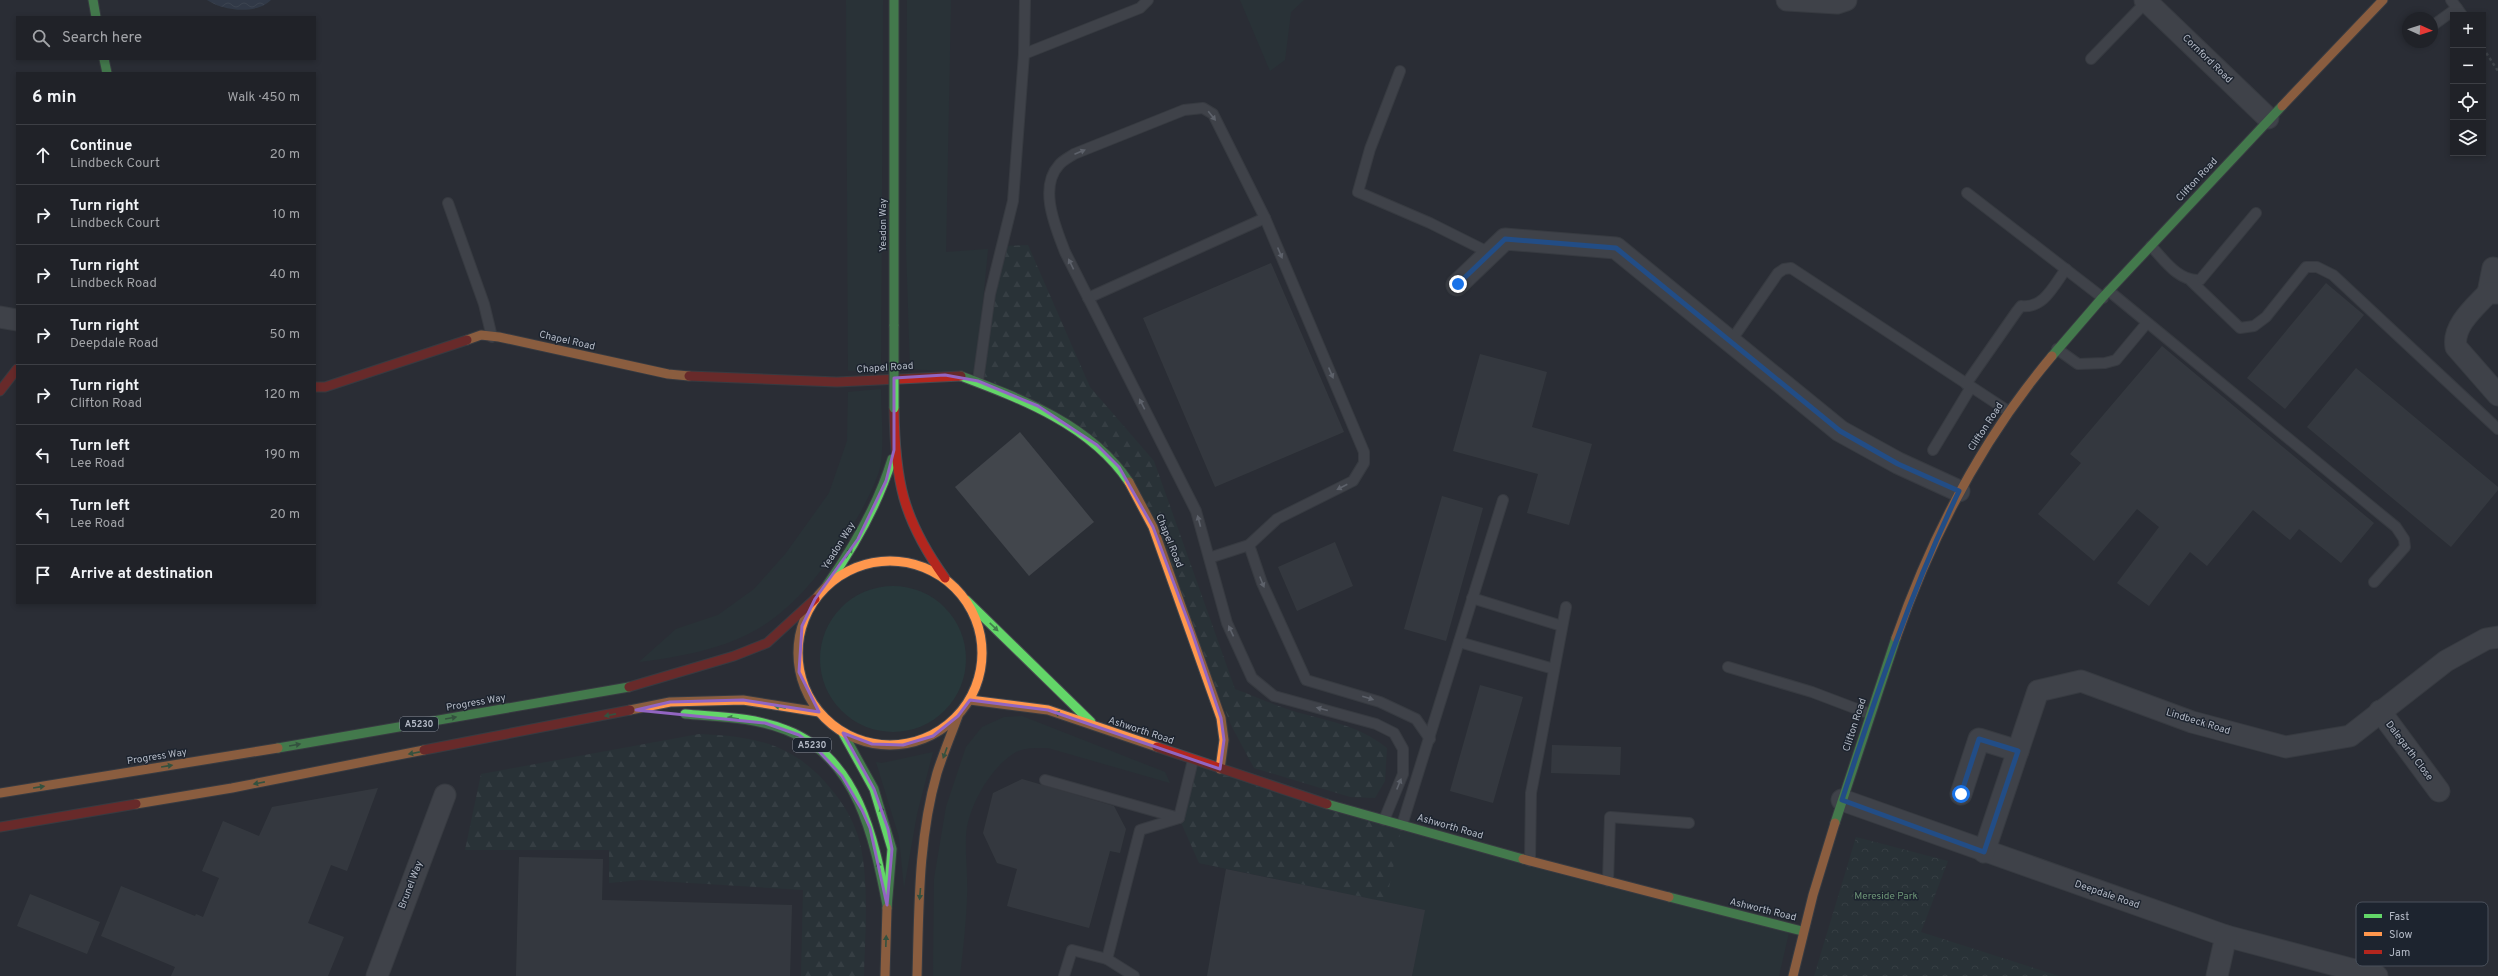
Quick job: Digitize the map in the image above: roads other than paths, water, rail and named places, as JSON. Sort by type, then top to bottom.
[{"type":"street","points":[[93,0],[96,16]]},
{"type":"street","name":"Yeadon Way","points":[[894,0],[894,450],[900,490],[913,530],[923,550],[945,578]]},
{"type":"street","points":[[1787,0],[1837,3],[1846,0]]},
{"type":"street","name":"Clifton Road","points":[[1793,976],[1802,931],[1870,714],[1931,548],[1959,491],[2008,411],[2057,349],[2268,118],[2383,0]]},
{"type":"street","name":"Cornford Road","points":[[2146,1],[2268,118]]},
{"type":"street","points":[[104,60],[107,72]]},
{"type":"street","points":[[1458,284],[1505,239],[1616,248],[1840,431],[1898,464],[1959,491]]},
{"type":"street","points":[[2493,268],[2493,293],[2461,324],[2454,340],[2456,347],[2498,395]]},
{"type":"street","points":[[0,317],[16,320]]},
{"type":"street","name":"Chapel Road","points":[[316,387],[324,387],[461,340],[480,335],[668,374],[730,379],[837,382],[946,375],[962,376],[978,381],[1038,406],[1097,444],[1119,467],[1132,487],[1153,527],[1192,632],[1221,718],[1224,740],[1220,769]]},
{"type":"street","points":[[0,391],[16,370]]},
{"type":"street","name":"Yeadon Way","points":[[827,586],[852,549],[873,510],[886,481],[894,450]]},
{"type":"street","name":"A5230","points":[[843,733],[872,744],[904,745],[933,736],[958,716],[970,700],[981,672],[983,647],[977,622],[966,600],[945,578],[916,564],[885,561],[854,568],[827,586],[815,599],[802,626],[798,656],[799,672],[804,686],[819,712],[843,733],[874,789],[888,828],[892,849],[887,906],[885,976]]},
{"type":"street","name":"Progress Way","points":[[0,793],[233,756],[634,686],[734,656],[767,643],[815,599]]},
{"type":"street","name":"Ashworth Road","points":[[966,600],[1096,727]]},
{"type":"street","name":"Lindbeck Road","points":[[1984,852],[2038,692],[2082,681],[2192,722],[2286,746],[2350,736],[2380,711],[2446,661],[2486,639],[2498,637]]},
{"type":"street","name":"A5230","points":[[0,827],[232,788],[636,710],[670,702],[744,700],[819,712]]},
{"type":"street","name":"Ashworth Road","points":[[970,700],[1006,703],[1048,710],[1283,791],[1530,861],[1802,931]]},
{"type":"street","name":"A5230","points":[[636,710],[722,717],[764,723],[799,735],[817,749],[842,776],[862,810],[870,828],[887,906]]},
{"type":"street","name":"Dalegarth Close","points":[[2380,711],[2439,791]]},
{"type":"street","name":"A5230","points":[[918,976],[919,911],[926,828],[938,773],[958,716]]},
{"type":"street","points":[[1961,794],[1979,739],[2018,751]]},
{"type":"street","name":"Brunel Way","points":[[377,976],[445,795]]},
{"type":"street","name":"Deepdale Road","points":[[1842,800],[1984,852],[2226,936],[2377,976]]},
{"type":"street","points":[[2217,976],[2226,936]]},
{"type":"lane","points":[[978,381],[990,294],[1013,201],[1024,54],[1025,0]]},
{"type":"lane","points":[[1024,54],[1140,8],[1148,0]]},
{"type":"lane","points":[[2092,59],[2146,1]]},
{"type":"lane","points":[[2438,22],[2456,8]]},
{"type":"lane","points":[[1400,71],[1370,149],[1358,192],[1430,223],[1490,253]]},
{"type":"lane","points":[[1209,558],[1249,545],[1276,519],[1353,481],[1364,463],[1364,452],[1265,218],[1213,114],[1203,108],[1184,110],[1074,154],[1058,165],[1049,188],[1052,219],[1065,252],[1196,511],[1209,558],[1227,623],[1252,678],[1274,696],[1376,724],[1394,733],[1403,749],[1403,774],[1384,820]]},
{"type":"lane","points":[[1967,193],[2066,269],[2106,294],[2146,324],[2396,527],[2404,539],[2405,547],[2374,582]]},
{"type":"lane","points":[[448,203],[484,304],[492,337]]},
{"type":"lane","points":[[2191,281],[2200,280],[2256,213]]},
{"type":"lane","points":[[1088,298],[1265,218]]},
{"type":"lane","points":[[2151,246],[2174,270],[2191,281],[2240,328],[2254,326],[2266,317],[2306,267],[2317,267],[2333,275],[2498,429]]},
{"type":"lane","points":[[1731,341],[1778,273],[1784,269],[1791,268],[2008,411]]},
{"type":"lane","points":[[1933,450],[1969,385],[2017,311],[2021,306],[2036,305],[2043,300],[2066,269]]},
{"type":"lane","points":[[2057,349],[2078,364],[2105,363],[2116,360],[2146,324]]},
{"type":"lane","points":[[1402,825],[1430,739],[1458,642],[1503,500]]},
{"type":"lane","points":[[1249,545],[1262,583],[1306,680],[1380,702],[1416,719],[1430,739]]},
{"type":"lane","points":[[1472,598],[1562,626]]},
{"type":"lane","points":[[1530,861],[1531,793],[1566,607]]},
{"type":"lane","points":[[1458,642],[1554,669]]},
{"type":"lane","points":[[1728,668],[1812,692],[1870,714]]},
{"type":"lane","points":[[1179,818],[1193,760]]},
{"type":"lane","points":[[1045,780],[1179,818]]},
{"type":"lane","points":[[1608,881],[1610,817],[1689,823]]},
{"type":"lane","points":[[1107,959],[1140,830],[1179,818]]},
{"type":"lane","points":[[1064,976],[1072,950],[1107,959],[1134,976]]},
{"type":"water","points":[[207,0],[271,0],[265,5],[257,8],[239,10],[222,7]]},
{"type":"park label","name":"Mereside Park","points":[[1886,896]]}]
